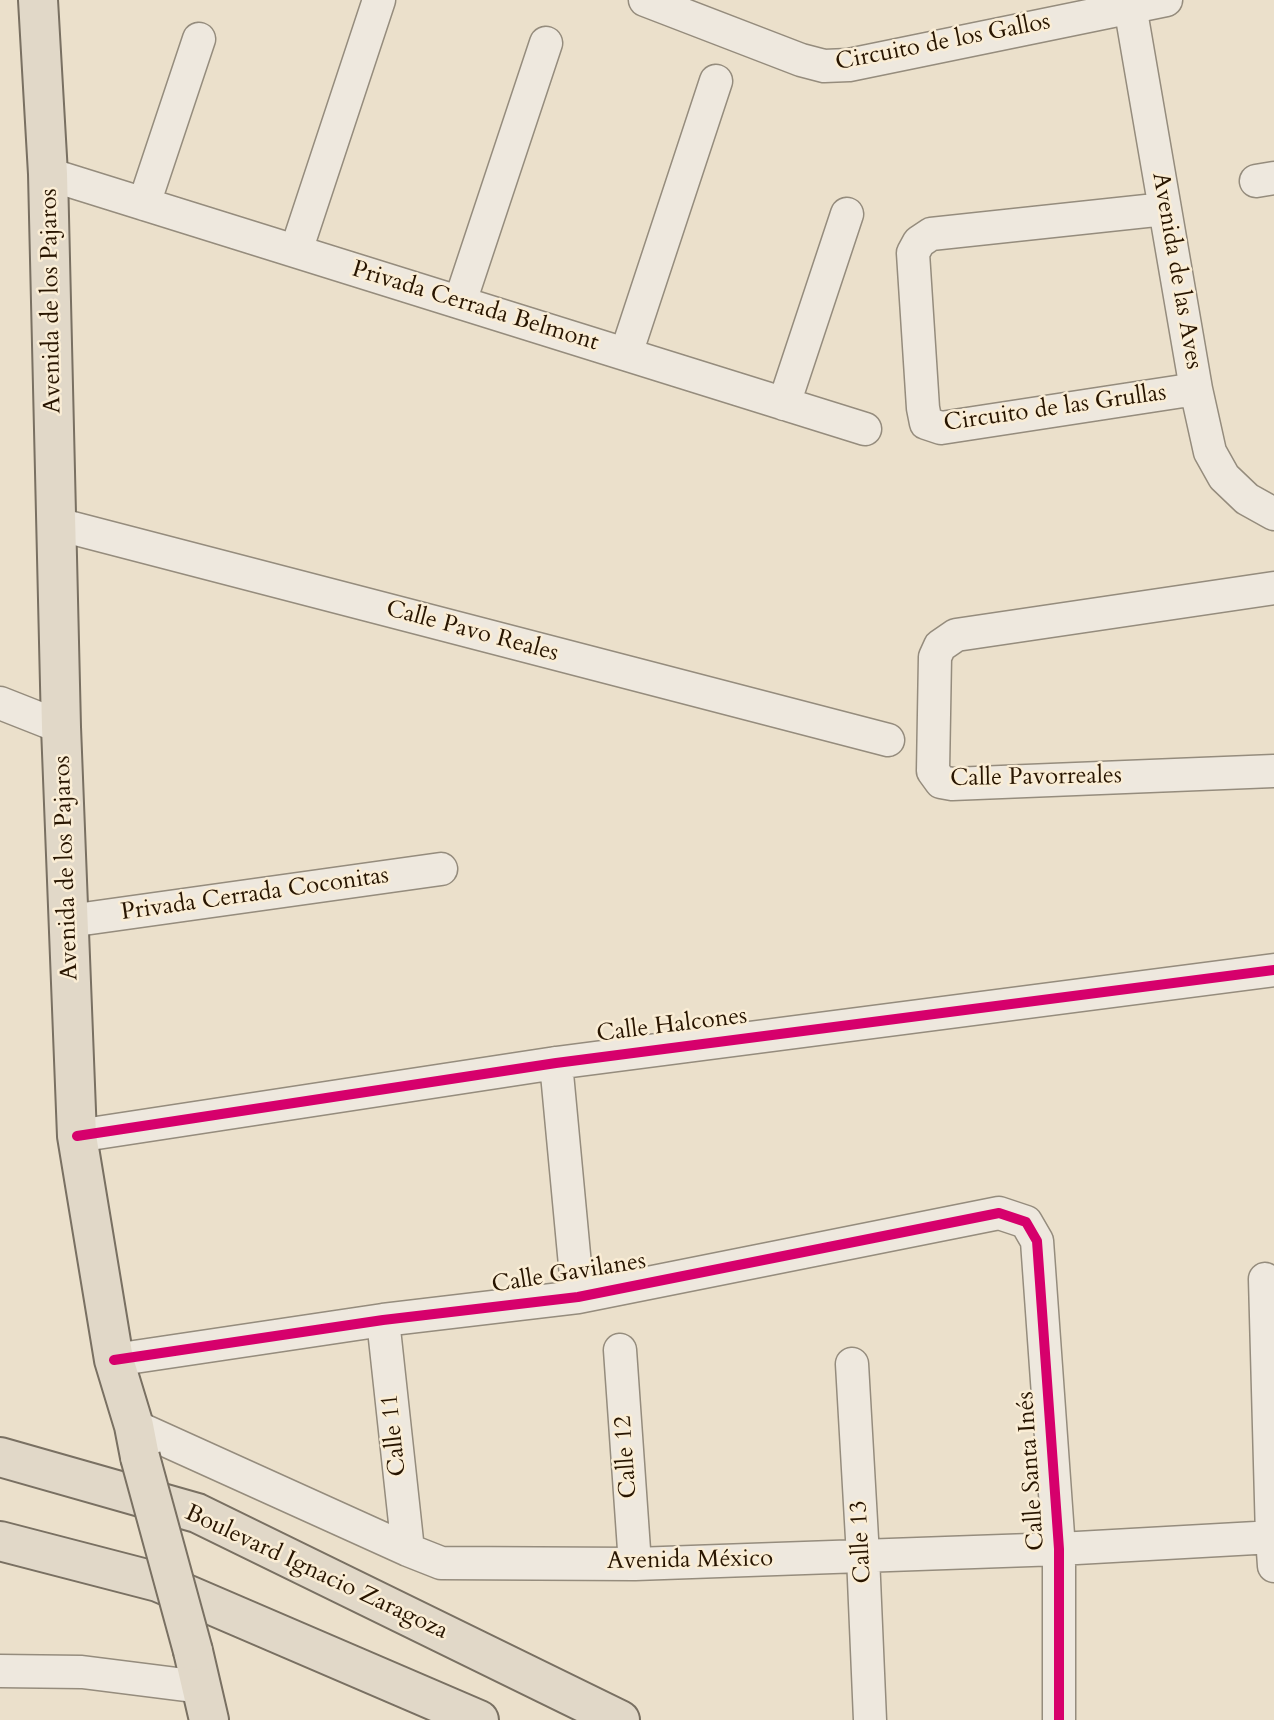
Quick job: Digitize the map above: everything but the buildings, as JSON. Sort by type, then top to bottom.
[{"type":"main road","name":"Avenida de los Pajaros","points":[[38,0],[48,174],[61,727],[77,1136],[114,1360],[201,1686]]},
{"type":"main road","name":"Boulevard Ignacio Zaragoza","points":[[0,1457],[197,1513],[620,1720]]},
{"type":"main road","points":[[0,1541],[158,1583],[479,1720]]},
{"type":"street","points":[[296,251],[379,0]]},
{"type":"street","name":"Circuito de los Gallos","points":[[645,0],[801,61],[824,66],[849,65],[1129,3],[1166,0]]},
{"type":"street","name":"Avenida de las Aves","points":[[1129,3],[1196,389],[1210,452],[1224,477],[1247,499],[1274,514]]},
{"type":"street","points":[[144,204],[199,39]]},
{"type":"street","points":[[460,302],[546,43]]},
{"type":"street","name":"Privada Cerrada Belmont","points":[[48,174],[626,354],[716,81]]},
{"type":"street","name":"Circuito de las Grullas","points":[[1165,209],[931,234],[919,242],[913,253],[923,408],[926,423],[941,428],[1196,389]]},
{"type":"street","points":[[784,404],[847,214]]},
{"type":"street","points":[[626,354],[865,429]]},
{"type":"street","name":"Calle Pavo Reales","points":[[57,524],[888,740]]},
{"type":"street","name":"Calle Pavorreales","points":[[1274,588],[956,635],[940,646],[935,657],[933,771],[941,782],[952,784],[1274,771]]},
{"type":"street","points":[[0,703],[61,727]]},
{"type":"street","name":"Privada Cerrada Coconitas","points":[[69,921],[441,869]]},
{"type":"street","name":"Calle Halcones","points":[[77,1136],[556,1063],[1274,970]]},
{"type":"street","points":[[556,1063],[578,1297]]},
{"type":"street","name":"Calle Gavilanes","points":[[114,1360],[383,1320],[578,1297],[999,1213],[1026,1222]]},
{"type":"street","name":"Calle Santa Inés","points":[[1026,1222],[1037,1241],[1059,1549],[1059,1720]]},
{"type":"street","points":[[1265,1279],[1273,1547]]},
{"type":"street","name":"Calle 11","points":[[383,1320],[408,1550]]},
{"type":"street","name":"Calle 12","points":[[620,1350],[635,1564]]},
{"type":"street","name":"Calle 13","points":[[852,1364],[870,1720]]},
{"type":"street","name":"Avenida México","points":[[137,1442],[441,1563],[635,1564],[1059,1549],[1273,1547]]},
{"type":"street","points":[[0,1671],[82,1672],[201,1686]]},
{"type":"cycle path","points":[[77,1136],[556,1063],[1274,970]]},
{"type":"cycle path","points":[[114,1360],[383,1320],[578,1297],[999,1213],[1026,1222],[1037,1241],[1059,1549],[1059,1720]]}]
